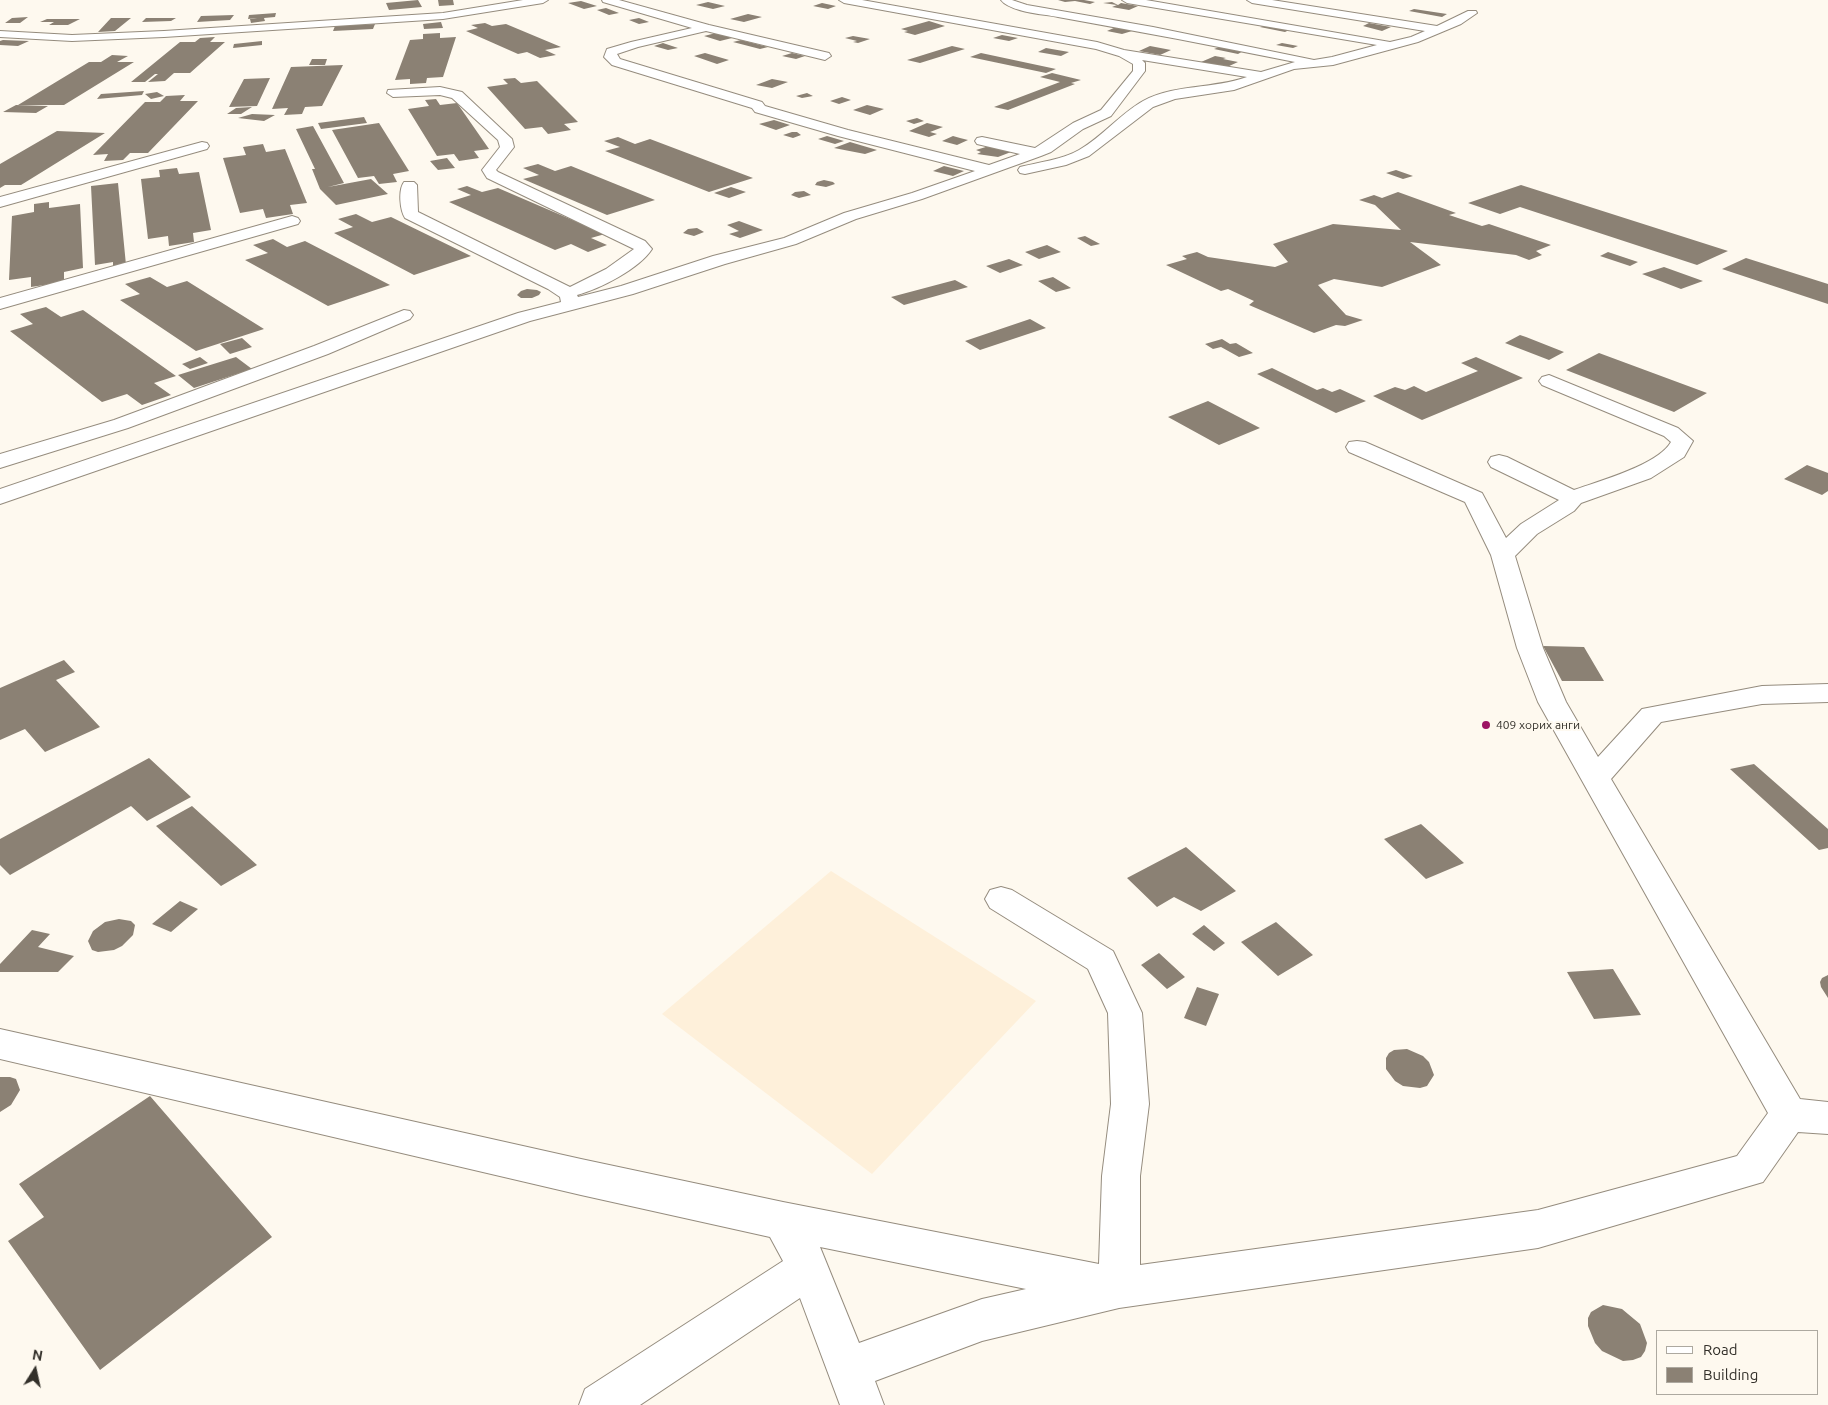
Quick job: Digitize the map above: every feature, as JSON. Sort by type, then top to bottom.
[{"type":"street","points":[[0,34],[72,38],[145,35],[443,16],[543,0]]},
{"type":"street","points":[[607,0],[706,28],[825,56]]},
{"type":"street","points":[[844,0],[940,16],[1123,52],[1265,76]]},
{"type":"street","points":[[1127,0],[1391,45]]},
{"type":"street","points":[[1252,0],[1439,30]]},
{"type":"street","points":[[1328,13],[1323,7],[1332,0]]},
{"type":"street","points":[[992,1],[1008,2],[1181,35],[1316,63]]},
{"type":"street","points":[[1008,2],[1025,22],[1047,38]]},
{"type":"street","points":[[963,180],[1061,162],[1084,153],[1148,104],[1172,95],[1234,86],[1292,66],[1333,61],[1414,40],[1472,13]]},
{"type":"street","points":[[706,28],[635,44],[611,52],[610,57],[616,62],[756,104],[760,109],[843,133],[990,170]]},
{"type":"street","points":[[570,299],[627,290],[718,260],[790,241],[850,216],[963,180],[1046,149],[1078,126],[1106,113],[1117,101],[1129,82],[1139,71],[1139,63],[1123,52]]},
{"type":"street","points":[[0,497],[515,320],[570,299],[629,263],[644,249],[492,175],[489,170],[507,147],[505,140],[457,95],[440,91],[392,93]]},
{"type":"street","points":[[982,141],[1036,152]]},
{"type":"street","points":[[0,202],[202,146]]},
{"type":"street","points":[[409,185],[409,208],[411,214],[554,285],[570,299]]},
{"type":"street","points":[[0,304],[292,221]]},
{"type":"street","points":[[0,461],[121,424],[321,350],[404,315]]},
{"type":"street","points":[[1503,555],[1529,529],[1566,506],[1573,498],[1643,473],[1676,452],[1682,441],[1671,432],[1549,381]]},
{"type":"street","points":[[1358,447],[1474,498],[1503,555],[1530,648],[1552,702],[1789,1116]]},
{"type":"street","points":[[1499,462],[1573,498]]},
{"type":"street","points":[[1595,778],[1652,715],[1762,695],[1828,693]]},
{"type":"street","points":[[1001,899],[1101,960],[1124,1013],[1130,1104],[1121,1176],[1119,1288]]},
{"type":"street","points":[[0,1044],[581,1177],[783,1221],[1119,1288]]},
{"type":"street","points":[[1789,1116],[1828,1118]]},
{"type":"street","points":[[783,1221],[809,1268],[855,1387],[982,1320],[1119,1288],[1538,1229],[1749,1170],[1789,1116]]},
{"type":"street","points":[[601,1405],[809,1268]]},
{"type":"shaded area","points":[[831,871],[1036,1001],[872,1174],[662,1014]]},
{"type":"building","points":[[418,0],[422,7],[389,10],[386,3]]},
{"type":"building","points":[[438,0],[453,0],[454,5],[439,6]]},
{"type":"building","points":[[1058,0],[1084,0],[1095,2],[1090,4]]},
{"type":"building","points":[[581,1],[597,6],[584,9],[568,3]]},
{"type":"building","points":[[708,2],[725,6],[713,9],[696,5]]},
{"type":"building","points":[[1112,2],[1118,5],[1121,3],[1138,6],[1129,10],[1112,7],[1117,5],[1103,3]]},
{"type":"building","points":[[822,3],[836,6],[828,9],[813,6]]},
{"type":"building","points":[[606,8],[619,13],[609,15],[597,10]]},
{"type":"building","points":[[1414,9],[1447,14],[1442,17],[1409,11]]},
{"type":"building","points":[[276,13],[275,17],[264,18],[265,21],[251,23],[250,19],[257,18],[248,19],[249,15]]},
{"type":"building","points":[[748,14],[762,17],[744,22],[730,19]]},
{"type":"building","points":[[234,15],[230,20],[197,22],[201,16]]},
{"type":"building","points":[[28,17],[20,23],[5,23],[12,18]]},
{"type":"building","points":[[111,18],[131,18],[115,31],[98,32]]},
{"type":"building","points":[[146,18],[176,18],[171,21],[142,22]]},
{"type":"building","points":[[639,18],[649,22],[639,24],[629,20]]},
{"type":"building","points":[[47,19],[80,19],[68,25],[49,25],[54,22],[40,22]]},
{"type":"building","points":[[929,21],[945,26],[915,35],[904,32],[908,31],[901,29]]},
{"type":"building","points":[[441,22],[443,28],[424,29],[423,24]]},
{"type":"building","points":[[485,23],[492,26],[506,24],[561,47],[545,50],[556,55],[540,58],[527,52],[518,54],[466,31],[478,28],[471,25]]},
{"type":"building","points":[[1369,23],[1391,27],[1382,31],[1363,26]]},
{"type":"building","points":[[375,24],[373,29],[333,31],[335,26]]},
{"type":"building","points":[[1266,25],[1291,29],[1285,32],[1260,27]]},
{"type":"building","points":[[1116,27],[1132,31],[1122,34],[1107,31]]},
{"type":"building","points":[[440,33],[440,38],[456,37],[443,77],[427,78],[426,83],[410,84],[410,79],[395,80],[410,40],[423,39],[423,34]]},
{"type":"building","points":[[716,33],[732,38],[720,41],[704,36]]},
{"type":"building","points":[[1002,35],[1018,38],[1009,41],[993,38]]},
{"type":"building","points":[[853,36],[870,39],[858,43],[853,42],[857,41],[845,38]]},
{"type":"building","points":[[215,37],[210,42],[225,42],[190,73],[174,73],[165,81],[148,82],[158,74],[155,74],[145,82],[131,82],[180,42],[195,42],[200,38]]},
{"type":"building","points":[[741,40],[768,47],[760,49],[733,42]]},
{"type":"building","points":[[0,41],[29,41],[18,46],[0,45]]},
{"type":"building","points":[[262,41],[262,45],[233,48],[234,44]]},
{"type":"building","points":[[663,43],[678,48],[668,50],[654,46]]},
{"type":"building","points":[[1282,43],[1298,46],[1293,48],[1276,45]]},
{"type":"building","points":[[952,46],[965,49],[920,63],[907,60]]},
{"type":"building","points":[[1150,46],[1171,50],[1160,55],[1139,51]]},
{"type":"building","points":[[1222,46],[1245,50],[1238,54],[1214,49]]},
{"type":"building","points":[[1046,48],[1069,52],[1061,56],[1038,52]]},
{"type":"building","points":[[705,53],[729,60],[717,64],[694,56]]},
{"type":"building","points":[[792,53],[805,56],[796,59],[782,56]]},
{"type":"building","points":[[981,53],[1056,69],[1046,73],[970,57]]},
{"type":"building","points":[[112,55],[128,56],[117,62],[134,62],[64,105],[18,105],[89,62],[101,62]]},
{"type":"building","points":[[1215,56],[1238,62],[1227,67],[1201,62]]},
{"type":"building","points":[[312,59],[327,59],[325,65],[309,65]]},
{"type":"building","points":[[343,65],[322,106],[305,107],[302,114],[284,115],[288,108],[272,109],[291,67]]},
{"type":"building","points":[[1052,73],[1081,80],[1008,110],[994,107],[1060,82],[1040,77]]},
{"type":"building","points":[[270,78],[257,106],[229,107],[244,79]]},
{"type":"building","points":[[515,78],[521,83],[537,81],[578,122],[564,124],[571,130],[548,134],[542,127],[525,129],[487,87],[508,84],[503,79]]},
{"type":"building","points":[[772,79],[788,82],[772,88],[756,85]]},
{"type":"building","points":[[144,91],[142,95],[97,99],[101,94]]},
{"type":"building","points":[[157,92],[164,96],[151,99],[145,94]]},
{"type":"building","points":[[807,93],[813,96],[802,98],[796,96]]},
{"type":"building","points":[[185,95],[180,101],[198,101],[148,153],[130,153],[123,160],[104,161],[108,154],[93,155],[145,102],[160,102],[166,96]]},
{"type":"building","points":[[842,97],[851,100],[839,104],[830,101]]},
{"type":"building","points":[[436,99],[440,105],[457,103],[489,149],[474,151],[479,158],[459,161],[454,154],[437,156],[408,109],[429,106],[425,100]]},
{"type":"building","points":[[16,105],[48,106],[36,113],[3,112]]},
{"type":"building","points":[[867,105],[884,109],[870,115],[853,110]]},
{"type":"building","points":[[252,107],[241,114],[227,114],[236,108]]},
{"type":"building","points":[[252,114],[275,115],[264,121],[238,118]]},
{"type":"building","points":[[364,117],[367,123],[321,129],[318,123]]},
{"type":"building","points":[[917,118],[924,121],[914,124],[906,121]]},
{"type":"building","points":[[774,120],[790,125],[776,130],[759,124]]},
{"type":"building","points":[[379,123],[409,171],[393,174],[397,182],[379,184],[374,176],[358,178],[332,130]]},
{"type":"building","points":[[927,123],[943,127],[930,132],[937,134],[929,137],[909,131]]},
{"type":"building","points":[[313,126],[344,183],[328,187],[371,179],[388,194],[336,205],[320,189],[312,169],[315,169],[296,129]]},
{"type":"building","points":[[57,131],[105,133],[21,185],[5,185],[0,188],[0,164]]},
{"type":"building","points":[[797,132],[801,135],[793,138],[783,135]]},
{"type":"building","points":[[827,136],[844,141],[835,144],[818,139]]},
{"type":"building","points":[[953,136],[968,140],[957,145],[942,141]]},
{"type":"building","points":[[618,137],[635,144],[650,139],[753,178],[709,192],[605,151],[620,147],[604,141]]},
{"type":"building","points":[[850,142],[877,150],[865,154],[834,148]]},
{"type":"building","points":[[263,144],[266,152],[285,149],[307,203],[290,205],[293,214],[266,218],[263,209],[240,213],[223,158],[246,155],[243,147]]},
{"type":"building","points":[[989,146],[1011,152],[998,157],[977,154],[981,152],[976,150]]},
{"type":"building","points":[[447,158],[455,168],[438,170],[430,161]]},
{"type":"building","points":[[538,164],[555,171],[571,166],[655,200],[607,215],[523,179],[539,175],[523,168]]},
{"type":"building","points":[[944,166],[964,171],[953,176],[933,171]]},
{"type":"building","points":[[177,168],[179,174],[199,172],[211,230],[193,233],[194,242],[169,246],[168,236],[148,239],[141,179],[160,177],[159,170]]},
{"type":"building","points":[[1396,170],[1413,176],[1403,179],[1386,173]]},
{"type":"building","points":[[824,180],[835,184],[826,187],[815,185],[817,182]]},
{"type":"building","points":[[118,183],[126,265],[113,267],[113,262],[95,265],[91,186]]},
{"type":"building","points":[[1521,185],[1728,251],[1697,265],[1520,207],[1500,214],[1468,203]]},
{"type":"building","points":[[467,186],[482,192],[498,188],[605,234],[591,238],[607,245],[588,252],[571,244],[555,250],[449,202],[471,195],[457,189]]},
{"type":"building","points":[[731,187],[746,192],[729,198],[714,193]]},
{"type":"building","points":[[804,191],[811,195],[799,198],[791,195],[795,192]]},
{"type":"building","points":[[1398,192],[1456,213],[1449,215],[1482,226],[1489,224],[1551,245],[1536,251],[1542,255],[1529,260],[1516,255],[1410,242],[1441,265],[1382,287],[1334,279],[1318,285],[1346,315],[1363,320],[1345,326],[1336,325],[1314,333],[1249,305],[1254,301],[1228,289],[1221,291],[1166,265],[1187,259],[1182,256],[1197,252],[1208,257],[1275,267],[1288,262],[1273,244],[1333,224],[1401,230],[1375,205],[1359,200],[1374,195],[1382,198]]},
{"type":"building","points":[[49,202],[49,208],[80,204],[83,268],[64,272],[64,282],[31,287],[31,277],[9,280],[12,216],[34,212],[34,204]]},
{"type":"building","points":[[356,214],[372,222],[391,217],[471,256],[414,275],[334,233],[353,227],[338,219]]},
{"type":"building","points":[[739,221],[763,230],[740,238],[729,234],[739,231],[727,225]]},
{"type":"building","points":[[697,228],[704,232],[694,236],[683,233],[688,229]]},
{"type":"building","points":[[1085,236],[1100,244],[1091,246],[1077,238]]},
{"type":"building","points":[[273,239],[287,247],[305,241],[390,285],[328,306],[245,260],[268,253],[253,245]]},
{"type":"building","points":[[1047,245],[1061,252],[1039,259],[1025,252]]},
{"type":"building","points":[[1608,252],[1638,262],[1630,266],[1600,256]]},
{"type":"building","points":[[1746,258],[1828,284],[1828,304],[1722,269]]},
{"type":"building","points":[[1009,259],[1023,265],[1000,273],[986,266]]},
{"type":"building","points":[[1664,267],[1703,281],[1681,289],[1642,274]]},
{"type":"building","points":[[150,277],[167,287],[187,281],[264,329],[196,351],[120,300],[140,294],[125,284]]},
{"type":"building","points":[[1053,277],[1071,288],[1056,292],[1038,281]]},
{"type":"building","points":[[955,280],[968,287],[904,305],[891,297]]},
{"type":"building","points":[[527,289],[541,292],[532,298],[521,298],[517,295]]},
{"type":"building","points":[[46,307],[61,317],[83,310],[176,376],[154,383],[171,395],[142,405],[127,394],[102,402],[10,331],[33,324],[20,314]]},
{"type":"building","points":[[1030,319],[1046,328],[980,350],[965,341]]},
{"type":"building","points":[[1520,335],[1564,352],[1549,360],[1505,343]]},
{"type":"building","points":[[242,338],[252,347],[230,354],[220,344]]},
{"type":"building","points":[[1222,339],[1230,344],[1236,343],[1253,353],[1239,357],[1221,347],[1213,349],[1205,344]]},
{"type":"building","points":[[1599,353],[1707,393],[1674,412],[1566,370]]},
{"type":"building","points":[[200,357],[208,363],[190,369],[182,364]]},
{"type":"building","points":[[236,357],[252,369],[194,388],[178,375]]},
{"type":"building","points":[[1476,357],[1523,378],[1422,420],[1373,396],[1395,387],[1405,390],[1414,386],[1426,392],[1478,371],[1461,363]]},
{"type":"building","points":[[1272,368],[1317,390],[1323,388],[1332,392],[1340,389],[1366,401],[1336,413],[1257,374]]},
{"type":"building","points":[[1208,401],[1260,428],[1219,445],[1168,417]]},
{"type":"building","points":[[1807,465],[1828,473],[1828,491],[1822,495],[1784,479]]},
{"type":"building","points":[[1543,646],[1584,647],[1604,681],[1562,681]]},
{"type":"building","points":[[64,660],[75,672],[56,680],[100,727],[45,752],[25,729],[0,740],[0,688]]},
{"type":"building","points":[[149,758],[191,797],[147,821],[131,806],[10,875],[0,865],[0,839]]},
{"type":"building","points":[[1754,764],[1828,829],[1828,848],[1819,850],[1730,769]]},
{"type":"building","points":[[192,806],[257,865],[221,886],[156,826]]},
{"type":"building","points":[[1421,824],[1464,863],[1426,879],[1384,839]]},
{"type":"building","points":[[1186,847],[1236,891],[1201,911],[1174,897],[1157,907],[1127,878]]},
{"type":"building","points":[[180,901],[198,909],[171,932],[152,924]]},
{"type":"building","points":[[119,919],[131,921],[135,925],[133,935],[122,946],[114,950],[98,952],[92,950],[88,941],[93,931],[105,922]]},
{"type":"building","points":[[1276,922],[1313,955],[1278,976],[1241,942]]},
{"type":"building","points":[[1204,925],[1225,943],[1214,951],[1192,934]]},
{"type":"building","points":[[32,930],[50,934],[38,947],[74,956],[58,972],[0,972],[0,964]]},
{"type":"building","points":[[1159,953],[1185,977],[1167,989],[1141,965]]},
{"type":"building","points":[[1613,969],[1641,1015],[1594,1019],[1567,972]]},
{"type":"building","points":[[1828,975],[1828,998],[1820,982],[1822,978]]},
{"type":"building","points":[[1197,987],[1219,994],[1206,1026],[1184,1018]]},
{"type":"building","points":[[1407,1049],[1423,1056],[1429,1062],[1434,1075],[1427,1086],[1420,1088],[1403,1086],[1395,1081],[1386,1069],[1386,1058],[1389,1053],[1394,1050]]},
{"type":"building","points":[[0,1077],[16,1079],[20,1090],[11,1105],[0,1112]]},
{"type":"building","points":[[150,1096],[272,1237],[100,1370],[8,1241],[44,1217],[19,1184]]},
{"type":"building","points":[[1603,1305],[1622,1309],[1640,1324],[1647,1343],[1641,1357],[1623,1361],[1602,1351],[1595,1343],[1588,1326],[1588,1318],[1591,1312]]},
{"type":"place","name":"409 хорих анги","points":[[1486,725]]}]
